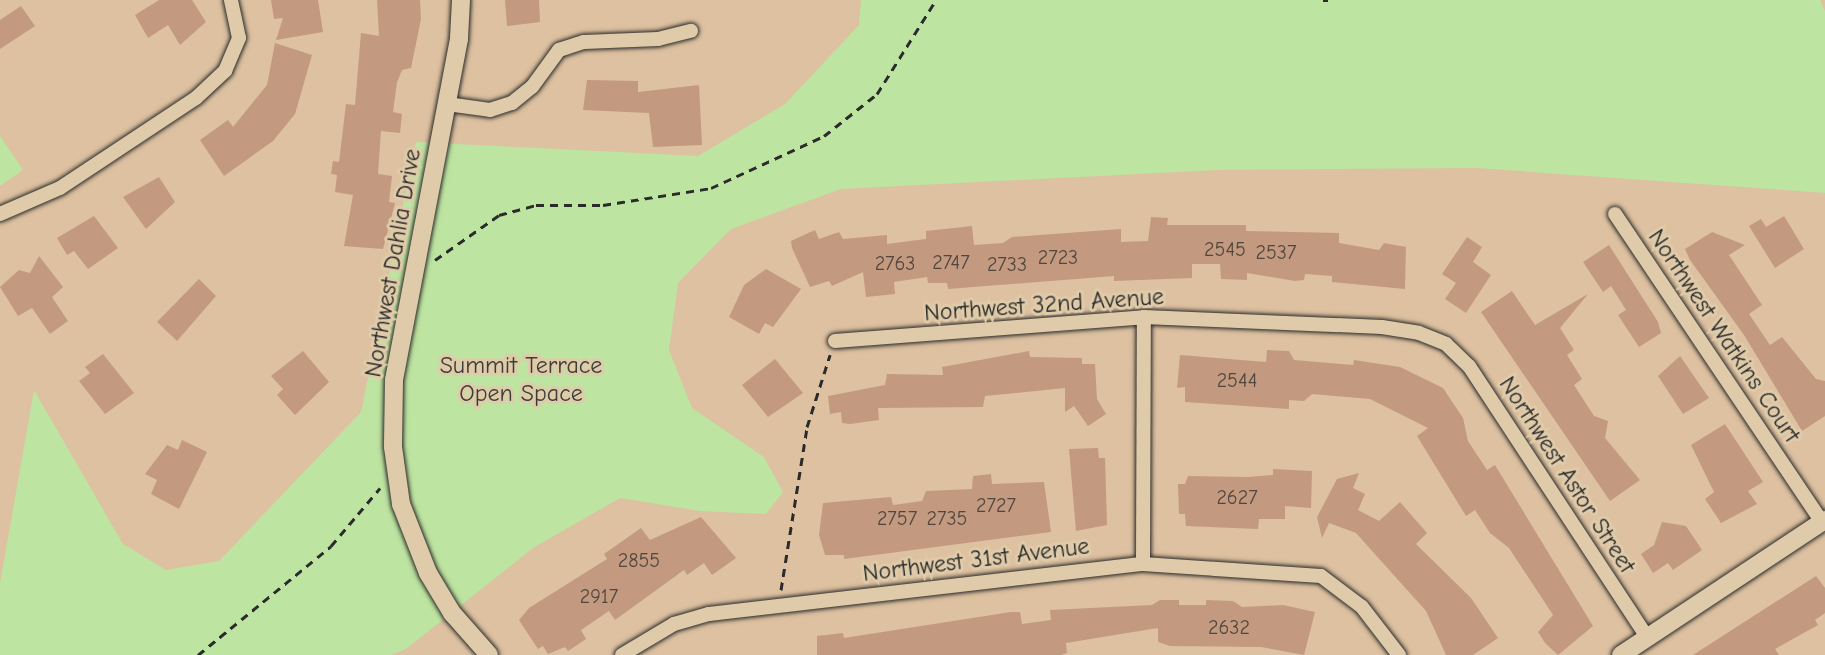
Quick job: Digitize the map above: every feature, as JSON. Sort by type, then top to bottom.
[{"type":"street","points":[[0,214],[60,188],[196,98],[225,71],[239,38],[231,0]]},
{"type":"street","name":"Northwest Dahlia Drive","points":[[461,0],[447,104],[394,380],[396,469],[401,504],[428,573],[452,613],[489,655]]},
{"type":"street","points":[[447,104],[490,110],[512,103],[532,87],[559,50],[584,42],[658,39],[691,31]]},
{"type":"street","name":"Northwest Watkins Court","points":[[1615,214],[1824,521]]},
{"type":"street","points":[[1143,564],[1144,317]]},
{"type":"street","name":"Northwest 32nd Avenue","points":[[835,341],[1144,317],[1382,327],[1446,344]]},
{"type":"street","name":"Northwest Astor Street","points":[[1446,344],[1469,366],[1646,635]]},
{"type":"street","points":[[1621,655],[1646,635],[1824,521]]},
{"type":"street","name":"Northwest 31st Avenue","points":[[622,655],[674,624],[779,605],[1143,564],[1299,571],[1342,588],[1399,655]]},
{"type":"path","points":[[413,277],[499,215],[536,205],[603,205],[711,188],[824,136],[877,94],[936,0]]},
{"type":"path","points":[[779,605],[807,427],[835,341]]},
{"type":"path","points":[[198,655],[331,546],[396,469]]},
{"type":"green space","name":"Summit Terrace Open Space","points":[[861,0],[1820,0],[1825,11],[1825,193],[1477,168],[1217,170],[841,189],[731,229],[678,283],[669,350],[692,408],[764,457],[783,492],[766,514],[700,511],[620,498],[533,548],[406,649],[391,655],[0,655],[0,583],[34,390],[123,544],[166,570],[219,561],[361,412],[416,142],[698,156],[785,104],[859,25]]},
{"type":"green space","points":[[0,136],[23,170],[0,186]]},
{"type":"building","points":[[159,0],[192,0],[206,22],[180,45],[168,25],[148,38],[135,15]]},
{"type":"building","points":[[271,0],[318,0],[323,32],[276,40],[283,18],[274,19]]},
{"type":"building","points":[[377,0],[420,0],[421,19],[411,68],[402,70],[397,82],[393,112],[402,114],[400,133],[381,131],[378,174],[392,176],[389,202],[395,203],[383,249],[344,246],[353,195],[335,192],[337,175],[331,174],[333,161],[339,162],[346,104],[355,105],[361,33],[379,36]]},
{"type":"building","points":[[505,0],[539,0],[540,22],[507,26]]},
{"type":"building","points":[[21,6],[35,26],[0,49],[0,20]]},
{"type":"building","points":[[275,43],[312,55],[295,114],[273,141],[224,176],[200,140],[228,120],[233,127],[267,85]]},
{"type":"building","points":[[587,80],[638,81],[638,92],[699,85],[702,145],[653,147],[649,113],[583,110]]},
{"type":"building","points":[[159,177],[175,202],[146,229],[123,197]]},
{"type":"building","points":[[94,216],[118,248],[88,269],[74,251],[67,255],[57,238]]},
{"type":"building","points":[[1784,216],[1804,249],[1775,268],[1749,226],[1761,219],[1766,227]]},
{"type":"building","points":[[1151,217],[1168,218],[1167,225],[1246,225],[1246,231],[1339,233],[1339,243],[1379,250],[1384,243],[1406,247],[1405,289],[1332,282],[1332,276],[1305,274],[1304,280],[1295,281],[1247,273],[1247,280],[1221,279],[1220,264],[1192,264],[1192,278],[1114,281],[1114,276],[948,289],[947,283],[928,283],[927,277],[894,282],[895,294],[866,297],[863,272],[832,286],[829,281],[810,287],[791,241],[815,230],[819,239],[839,232],[843,239],[887,235],[887,244],[926,239],[926,231],[972,226],[974,245],[1003,243],[1012,237],[1121,229],[1121,242],[1148,241]]},
{"type":"building","points":[[1712,232],[1745,245],[1729,255],[1762,305],[1749,314],[1770,345],[1782,337],[1816,379],[1825,381],[1825,416],[1802,431],[1744,335],[1685,249]]},
{"type":"building","points":[[1467,237],[1482,247],[1473,262],[1491,275],[1466,313],[1445,299],[1456,283],[1442,274]]},
{"type":"building","points":[[1609,245],[1658,322],[1661,333],[1639,347],[1618,315],[1626,310],[1611,286],[1603,292],[1583,262]]},
{"type":"building","points":[[39,256],[63,287],[52,297],[68,321],[50,334],[32,308],[18,316],[0,287],[19,270],[30,273]]},
{"type":"building","points":[[766,269],[801,289],[773,327],[765,323],[759,334],[729,317],[744,285]]},
{"type":"building","points":[[199,279],[216,296],[177,341],[157,322]]},
{"type":"building","points":[[1512,291],[1535,325],[1588,294],[1560,328],[1574,350],[1567,355],[1582,379],[1574,385],[1594,416],[1608,421],[1605,438],[1640,480],[1610,501],[1481,312]]},
{"type":"building","points":[[1267,350],[1289,351],[1294,360],[1353,365],[1354,360],[1400,367],[1443,388],[1463,418],[1468,441],[1487,470],[1495,465],[1593,626],[1558,655],[1545,643],[1538,632],[1553,615],[1509,548],[1490,533],[1475,510],[1466,516],[1417,436],[1428,428],[1370,399],[1312,394],[1304,401],[1289,400],[1289,409],[1185,402],[1185,387],[1177,388],[1180,355],[1266,362]]},
{"type":"building","points":[[303,351],[329,382],[295,415],[277,395],[283,389],[271,376]]},
{"type":"building","points":[[1029,351],[1030,357],[1082,358],[1082,364],[1095,364],[1097,399],[1106,414],[1088,426],[1074,406],[1065,412],[1065,388],[985,396],[983,407],[878,408],[879,420],[850,424],[842,423],[841,412],[830,414],[828,396],[885,385],[887,374],[943,375],[942,367]]},
{"type":"building","points":[[103,354],[134,393],[105,414],[79,381],[90,373],[85,367]]},
{"type":"building","points":[[1680,356],[1709,398],[1683,414],[1658,376]]},
{"type":"building","points":[[775,359],[803,393],[768,417],[742,385]]},
{"type":"building","points":[[1725,424],[1763,482],[1748,491],[1757,504],[1721,523],[1705,499],[1714,492],[1691,445]]},
{"type":"building","points":[[182,440],[207,452],[179,509],[151,494],[157,480],[145,474],[167,445],[178,450]]},
{"type":"building","points":[[1098,448],[1099,458],[1105,458],[1107,525],[1076,531],[1069,449]]},
{"type":"building","points":[[1273,469],[1312,471],[1311,508],[1285,506],[1285,519],[1259,519],[1258,529],[1186,526],[1185,514],[1179,514],[1178,484],[1185,484],[1188,476],[1273,475]]},
{"type":"building","points":[[1359,473],[1353,488],[1365,494],[1358,510],[1379,521],[1400,502],[1427,533],[1416,544],[1471,598],[1498,638],[1473,655],[1446,655],[1426,611],[1356,533],[1329,523],[1322,538],[1317,517],[1337,479]]},
{"type":"building","points":[[991,474],[992,484],[1044,482],[1051,532],[844,559],[844,555],[825,555],[819,535],[823,503],[891,497],[893,505],[922,501],[926,491],[972,489],[973,476]]},
{"type":"building","points":[[701,517],[736,558],[712,575],[704,563],[687,575],[684,570],[615,620],[609,611],[581,630],[586,639],[568,651],[565,647],[548,654],[543,646],[538,649],[519,620],[529,608],[607,559],[604,554],[641,528],[650,540]]},
{"type":"building","points":[[1662,522],[1686,526],[1702,550],[1673,570],[1668,563],[1653,573],[1641,554],[1654,545]]},
{"type":"building","points":[[1816,576],[1825,588],[1825,613],[1815,620],[1818,625],[1775,649],[1779,655],[1693,655]]},
{"type":"building","points":[[1160,600],[1179,600],[1179,605],[1206,605],[1206,600],[1233,601],[1242,607],[1283,605],[1315,612],[1304,655],[1261,647],[1170,646],[1158,642],[1158,628],[1066,643],[1067,653],[1061,655],[817,655],[817,636],[843,633],[844,638],[1011,612],[1020,612],[1022,624],[1051,620],[1050,610],[1152,605]]}]
